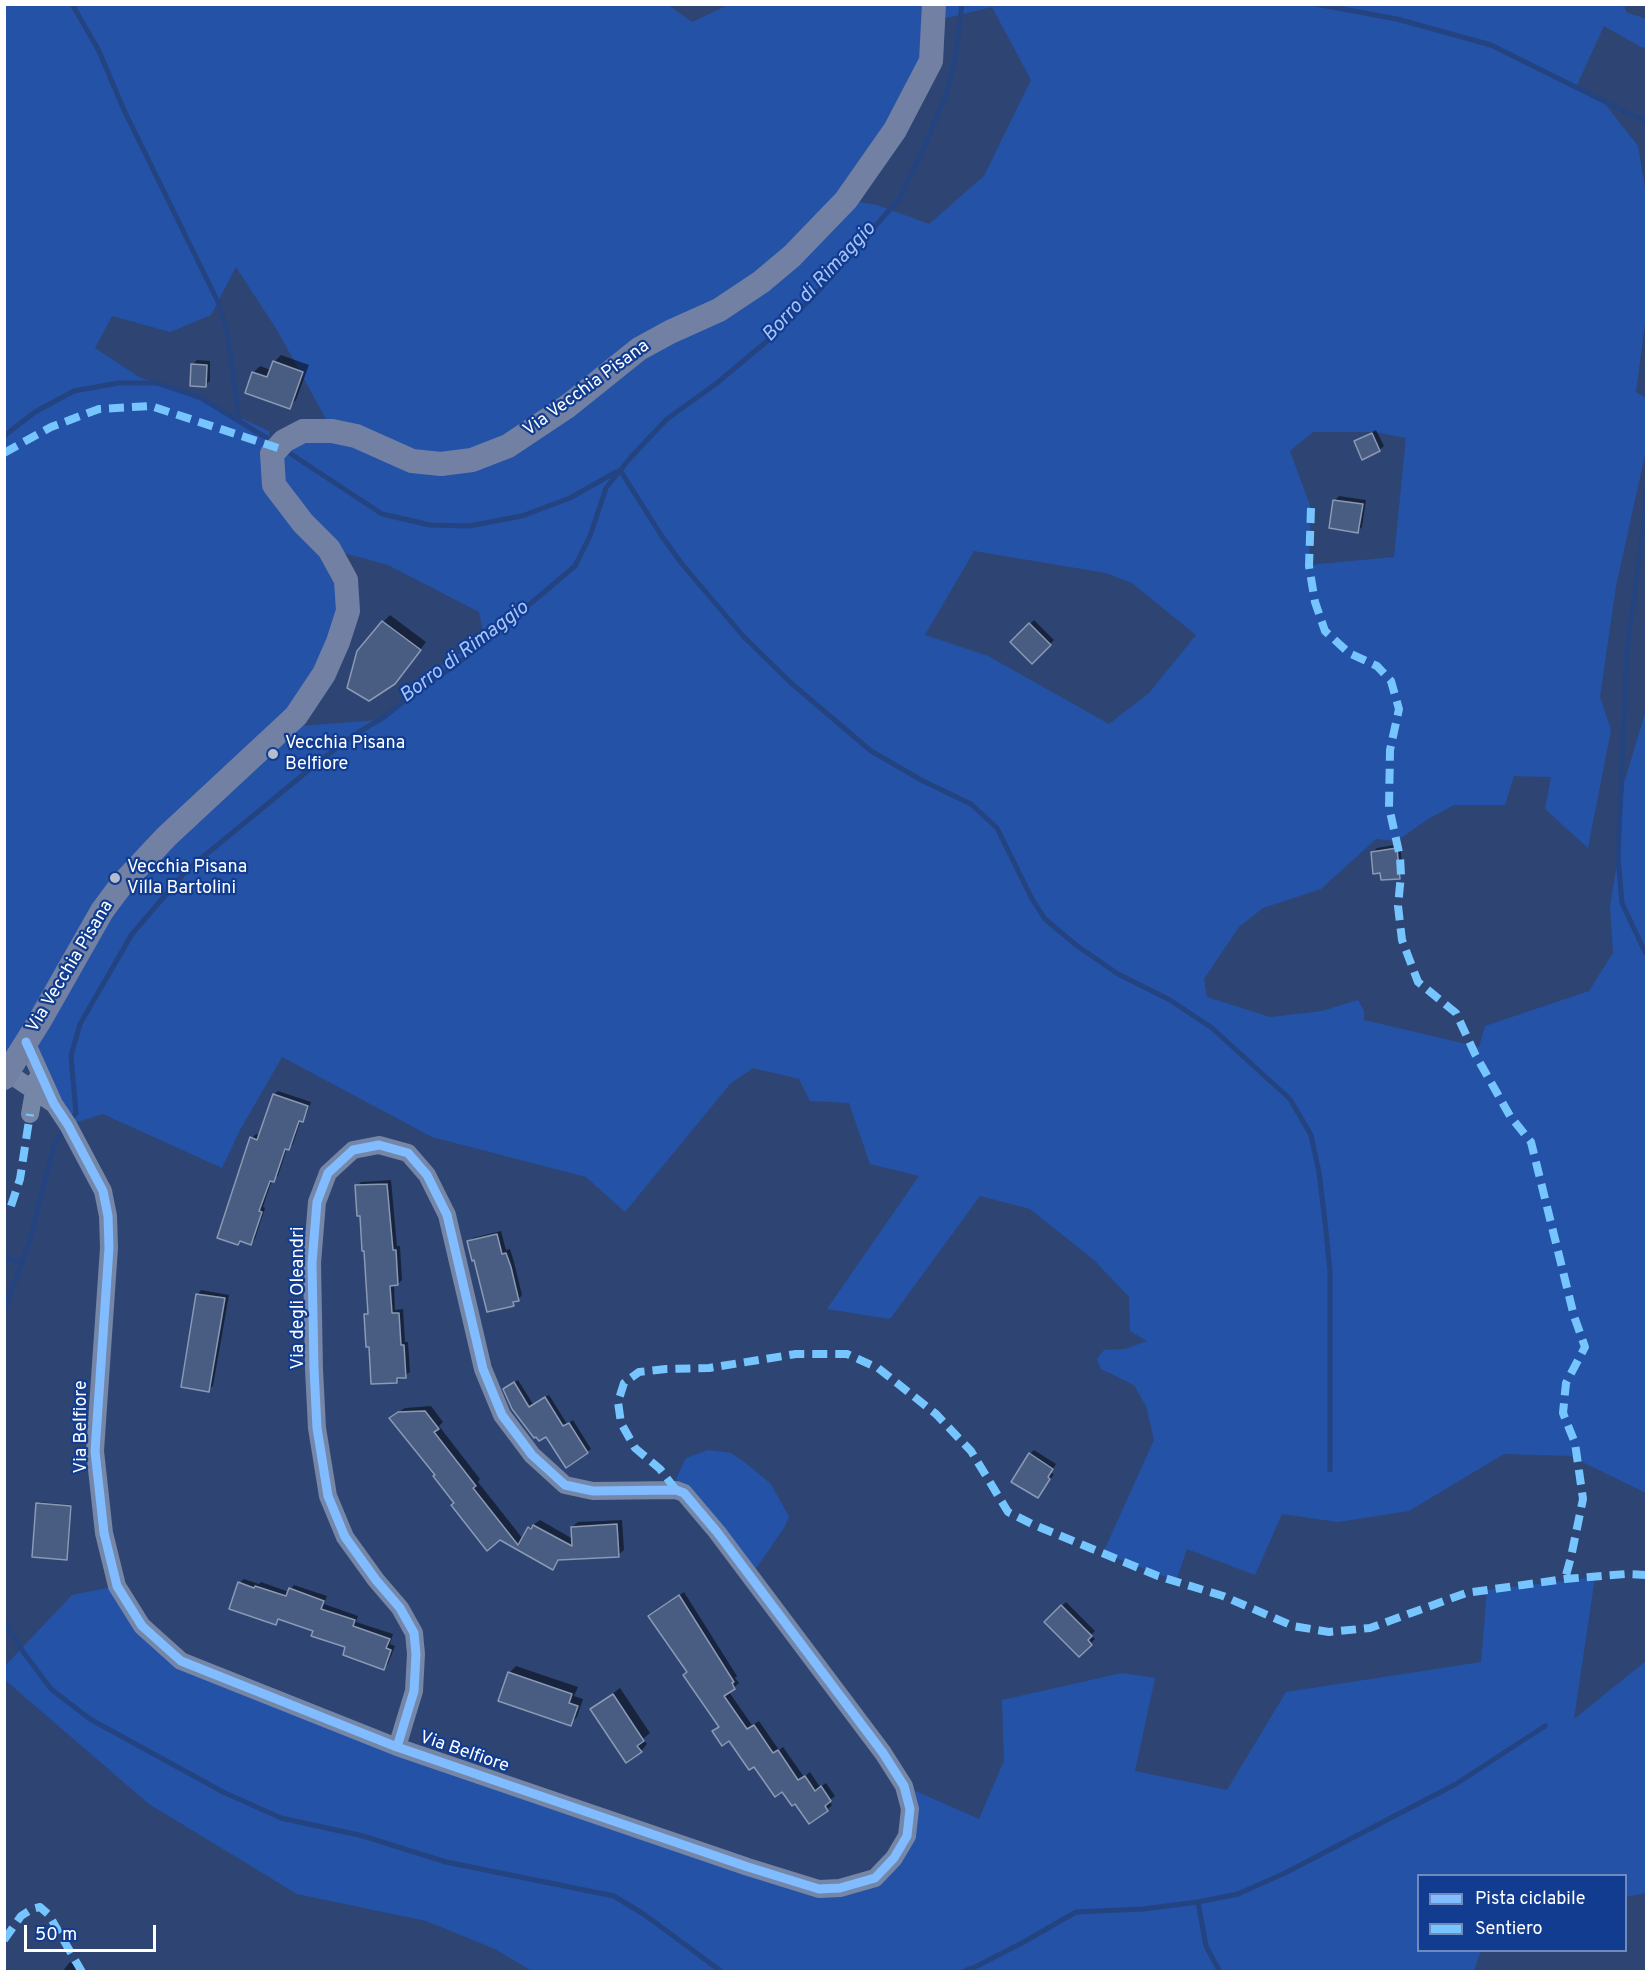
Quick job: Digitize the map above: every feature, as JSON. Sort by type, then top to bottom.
[{"type":"main road","name":"Via Vecchia Pisana","points":[[6,1076],[102,911],[122,884],[166,837],[296,716],[324,674],[338,642],[348,610],[346,580],[329,549],[303,523],[274,485],[272,454],[284,441],[303,431],[332,431],[356,436],[412,461],[441,464],[472,459],[508,446],[568,406],[639,349],[719,310],[761,282],[792,256],[846,200],[895,130],[931,61],[934,4]]},
{"type":"street","name":"Via Belfiore","points":[[27,1042],[54,1104],[68,1125],[103,1191],[108,1216],[110,1248],[95,1451],[104,1533],[117,1586],[142,1626],[181,1661],[397,1747],[748,1867],[819,1889],[840,1888],[875,1878],[894,1858],[907,1836],[910,1809],[904,1786],[883,1754],[696,1505]]},
{"type":"street","points":[[30,1114],[38,1069]]},
{"type":"street","name":"Via Belfiore","points":[[6,1076],[54,1104]]},
{"type":"street","name":"Via degli Oleandri","points":[[397,1747],[414,1691],[416,1654],[414,1633],[400,1608],[376,1580],[345,1537],[328,1496],[317,1428],[312,1263],[317,1202],[328,1173],[353,1150],[380,1145],[408,1153],[427,1175],[447,1215],[483,1369],[502,1415],[532,1455],[565,1485],[593,1491],[676,1490],[684,1493],[696,1505]]},
{"type":"shaded area","points":[[667,4],[692,22],[728,5],[933,5],[931,61],[847,200],[877,205],[929,224],[984,176],[1031,80],[992,7],[934,21],[934,5],[1624,4],[1626,12],[1646,19],[1646,48],[1604,26],[1576,87],[1601,99],[1638,146],[1646,194],[1646,315],[1636,392],[1646,398],[1646,450],[1616,586],[1600,697],[1611,730],[1588,848],[1545,809],[1551,777],[1514,776],[1505,805],[1454,805],[1428,819],[1397,841],[1376,839],[1321,889],[1263,908],[1239,927],[1204,979],[1207,997],[1270,1017],[1322,1011],[1358,1000],[1364,1011],[1364,1020],[1479,1047],[1485,1026],[1589,991],[1613,953],[1610,907],[1618,857],[1624,783],[1646,710],[1646,1493],[1570,1456],[1504,1454],[1409,1511],[1338,1522],[1282,1514],[1255,1575],[1187,1549],[1176,1581],[1103,1553],[1154,1440],[1146,1406],[1134,1385],[1101,1369],[1097,1359],[1104,1350],[1125,1349],[1147,1341],[1130,1331],[1129,1297],[1094,1260],[1030,1209],[980,1196],[890,1319],[827,1309],[919,1176],[870,1164],[849,1103],[810,1101],[799,1079],[753,1068],[730,1084],[625,1212],[586,1177],[432,1137],[282,1057],[240,1130],[222,1168],[103,1114],[68,1125],[27,1043],[5,1078],[5,5]],"holes":[[[236,267],[277,330],[332,430],[272,453],[269,431],[208,403],[139,377],[95,348],[112,316],[170,332],[211,315]],[[1313,432],[1375,432],[1406,438],[1394,557],[1309,565],[1311,508],[1290,451]],[[329,549],[388,565],[479,612],[484,637],[439,667],[380,720],[286,727],[348,611]],[[974,551],[1106,573],[1132,583],[1196,635],[1149,693],[1109,724],[988,656],[925,635]]]},
{"type":"shaded area","points":[[708,1450],[731,1453],[747,1464],[771,1484],[789,1517],[784,1528],[750,1577],[684,1493],[676,1479],[686,1458]]},
{"type":"shaded area","points":[[1595,1577],[1574,1719],[1646,1661],[1646,1893],[1627,1897],[1627,1874],[1417,1874],[1417,1952],[1481,1952],[1474,1971],[532,1971],[495,1949],[426,1921],[297,1894],[149,1804],[5,1680],[4,1667],[72,1595],[117,1586],[181,1661],[819,1889],[875,1878],[907,1835],[904,1786],[979,1819],[1004,1761],[1002,1700],[1122,1673],[1155,1678],[1135,1771],[1227,1790],[1286,1692],[1481,1662],[1487,1590]]},
{"type":"building","points":[[273,361],[303,372],[290,409],[245,393],[252,372],[267,377]]},
{"type":"building","points":[[191,364],[207,365],[206,387],[190,386]]},
{"type":"building","points":[[1372,433],[1380,451],[1362,460],[1354,441]]},
{"type":"building","points":[[1333,500],[1363,504],[1358,533],[1329,528]]},
{"type":"building","points":[[382,621],[421,650],[395,684],[369,701],[347,688],[357,651]]},
{"type":"building","points":[[1029,623],[1051,645],[1032,664],[1010,642]]},
{"type":"building","points":[[1397,848],[1400,879],[1381,880],[1380,873],[1373,874],[1371,852]]},
{"type":"building","points":[[273,1094],[308,1106],[303,1122],[299,1121],[289,1150],[285,1149],[274,1182],[270,1181],[259,1211],[262,1212],[251,1245],[240,1241],[238,1245],[217,1238],[250,1137],[257,1140]]},
{"type":"building","points":[[387,1184],[393,1250],[396,1250],[398,1285],[390,1286],[392,1313],[399,1313],[406,1378],[397,1378],[397,1383],[371,1384],[364,1314],[368,1314],[364,1251],[362,1251],[360,1216],[357,1216],[355,1185]]},
{"type":"building","points":[[497,1234],[502,1254],[506,1253],[511,1267],[519,1301],[513,1302],[514,1306],[487,1312],[467,1241]]},
{"type":"building","points":[[196,1294],[225,1298],[209,1392],[181,1387]]},
{"type":"building","points":[[514,1382],[529,1407],[545,1397],[563,1426],[569,1423],[588,1453],[566,1468],[546,1437],[539,1441],[536,1437],[534,1438],[512,1409],[503,1389]]},
{"type":"building","points":[[425,1411],[439,1429],[434,1432],[476,1486],[473,1488],[518,1545],[528,1527],[531,1529],[533,1525],[572,1546],[571,1527],[617,1524],[619,1557],[558,1560],[553,1570],[500,1540],[487,1551],[451,1505],[454,1503],[433,1476],[435,1475],[389,1418],[398,1412]]},
{"type":"building","points":[[1029,1453],[1053,1469],[1048,1477],[1050,1479],[1038,1498],[1011,1482]]},
{"type":"building","points":[[36,1503],[71,1506],[67,1560],[32,1557]]},
{"type":"building","points":[[238,1582],[286,1596],[289,1588],[324,1601],[321,1609],[355,1620],[353,1626],[390,1639],[386,1648],[391,1650],[384,1670],[343,1655],[345,1647],[311,1636],[313,1631],[278,1619],[276,1625],[229,1609]]},
{"type":"building","points":[[679,1595],[734,1682],[732,1683],[735,1689],[724,1696],[747,1729],[754,1725],[773,1753],[778,1750],[798,1780],[805,1776],[815,1791],[821,1786],[831,1801],[825,1806],[828,1811],[809,1824],[795,1804],[792,1806],[782,1792],[775,1797],[754,1767],[749,1770],[729,1741],[722,1746],[712,1731],[719,1727],[683,1675],[687,1672],[648,1616]]},
{"type":"building","points":[[1061,1605],[1092,1636],[1088,1640],[1092,1645],[1079,1657],[1044,1622]]},
{"type":"building","points":[[508,1672],[572,1694],[569,1703],[578,1706],[571,1726],[498,1701]]},
{"type":"building","points":[[613,1694],[644,1741],[637,1746],[642,1752],[626,1763],[590,1709]]},
{"type":"waterway","points":[[72,4],[99,51],[124,110],[219,304],[228,337],[239,420]]},
{"type":"waterway","name":"Borro di Rimaggio","points":[[70,1121],[76,1113],[71,1056],[80,1024],[132,934],[187,870],[321,760],[453,667],[575,566],[590,536],[606,488],[631,457],[667,419],[717,383],[766,342],[812,298],[900,198],[947,92],[956,53],[962,4]]},
{"type":"waterway","points":[[1316,4],[1397,19],[1491,45],[1646,122]]},
{"type":"waterway","points":[[4,436],[35,412],[74,391],[118,383],[157,383],[201,398],[275,443]]},
{"type":"waterway","points":[[285,450],[382,514],[430,525],[469,526],[522,516],[570,498],[616,472]]},
{"type":"waterway","points":[[620,470],[682,564],[744,637],[790,682],[871,751],[923,781],[971,804],[997,828],[1032,899],[1045,919],[1076,945],[1118,974],[1170,1000],[1212,1028],[1290,1099],[1311,1135],[1319,1172],[1325,1222],[1330,1270],[1330,1470]]},
{"type":"waterway","points":[[1646,491],[1646,508],[1627,651],[1618,857],[1622,903],[1646,954]]},
{"type":"waterway","name":"Borro di Rimaggio","points":[[4,1311],[29,1243],[55,1142],[65,1129]]},
{"type":"waterway","points":[[4,1257],[22,1263]]},
{"type":"waterway","points":[[4,1621],[51,1689],[90,1719],[223,1792],[281,1818],[363,1836],[446,1862],[614,1896],[645,1915],[722,1972]]},
{"type":"waterway","points":[[962,1972],[1022,1943],[1076,1912],[1143,1909],[1238,1894],[1285,1873],[1456,1784],[1545,1726]]},
{"type":"waterway","points":[[1198,1902],[1206,1946],[1220,1972]]},
{"type":"marked path","points":[[4,453],[51,427],[99,409],[151,406],[278,448]]},
{"type":"marked path","points":[[1311,508],[1309,566],[1315,602],[1325,631],[1349,653],[1377,666],[1391,681],[1399,709],[1390,750],[1389,807],[1400,857],[1398,906],[1402,940],[1418,982],[1456,1013],[1475,1054],[1510,1116],[1531,1142],[1574,1316],[1585,1347],[1566,1383],[1563,1413],[1575,1443],[1583,1499],[1565,1579]]},
{"type":"marked path","points":[[11,1206],[20,1179],[30,1114]]},
{"type":"marked path","points":[[676,1490],[660,1469],[635,1448],[621,1423],[618,1402],[624,1383],[639,1372],[709,1368],[796,1354],[847,1354],[878,1368],[936,1414],[971,1451],[1008,1512],[1158,1576],[1223,1596],[1293,1626],[1329,1632],[1370,1628],[1466,1593],[1565,1579],[1626,1574],[1646,1575]]},
{"type":"marked path","points":[[4,1940],[21,1916],[40,1907],[49,1915],[82,1972]]},
{"type":"cycle path","points":[[26,1042],[54,1104],[68,1125],[103,1191],[108,1216],[109,1248],[95,1451],[104,1533],[117,1586],[142,1626],[181,1661],[397,1747],[819,1889],[840,1888],[875,1878],[894,1858],[907,1836],[910,1809],[904,1786],[883,1753],[717,1532],[684,1493],[676,1490],[593,1491],[565,1485],[532,1455],[502,1415],[483,1369],[447,1215],[427,1175],[408,1153],[379,1145],[353,1150],[328,1173],[317,1202],[312,1263],[314,1369],[317,1428],[328,1496],[345,1537],[376,1580],[400,1608],[414,1633],[416,1654],[414,1691],[397,1747]]},
{"type":"place","name":"Vecchia Pisana Belfiore","points":[[273,754]]},
{"type":"place","name":"Vecchia Pisana Villa Bartolini","points":[[115,878]]}]
